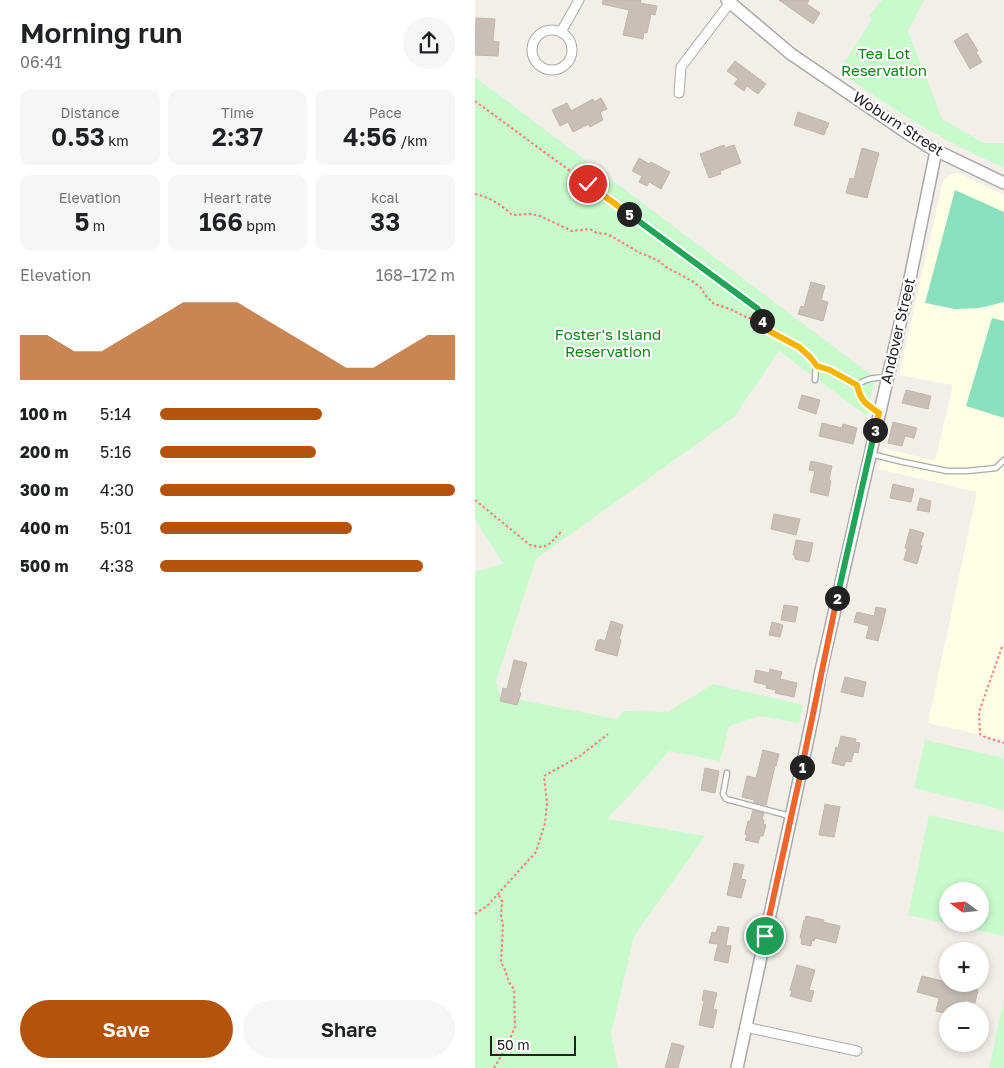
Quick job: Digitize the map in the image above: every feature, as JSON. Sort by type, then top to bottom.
[{"type":"street","points":[[561,32],[579,0]]},
{"type":"street","points":[[679,94],[681,67],[729,1]]},
{"type":"street","name":"Woburn Street","points":[[729,1],[791,54],[907,133],[936,151],[1004,183]]},
{"type":"street","points":[[545,31],[561,32],[568,37],[572,45],[570,58],[561,68],[552,70],[544,68],[535,59],[532,51],[533,43],[545,31]]},
{"type":"street","name":"Andover Street","points":[[737,1068],[820,675],[907,293],[936,151]]},
{"type":"street","points":[[745,1027],[857,1051]]},
{"type":"lane","points":[[815,380],[815,365],[830,370],[857,385]]},
{"type":"lane","points":[[857,385],[868,379],[887,376]]},
{"type":"lane","points":[[857,385],[859,396],[866,404],[879,413]]},
{"type":"lane","points":[[870,454],[947,471],[996,468],[1004,460]]},
{"type":"lane","points":[[727,773],[723,794],[726,799],[791,816]]},
{"type":"path","points":[[475,102],[758,309],[761,320],[769,331],[799,347],[817,366]]},
{"type":"path","points":[[475,194],[488,198],[505,208],[512,215],[531,214],[540,216],[572,231],[590,230],[606,234],[692,280],[714,304],[748,318],[752,318],[758,309]]},
{"type":"path","points":[[475,500],[530,545],[539,547],[547,545],[561,532]]},
{"type":"path","points":[[1002,647],[979,712],[979,718],[980,734],[1004,743]]},
{"type":"path","points":[[475,914],[487,906],[536,852],[545,823],[547,803],[544,776],[580,756],[608,734]]},
{"type":"path","points":[[494,1068],[510,1041],[516,1019],[514,989],[501,963],[502,901],[498,894]]},
{"type":"shaded area","points":[[958,173],[1004,195],[1004,740],[928,723],[977,492],[879,469],[884,448],[935,461],[953,385],[899,375],[943,181],[948,176]]},
{"type":"green space","name":"Tea Lot Reservation","points":[[882,0],[924,0],[908,31],[942,119],[984,143],[1004,143],[1004,168],[929,130],[883,102],[839,71],[872,19],[869,16]]},
{"type":"green space","name":"Foster's Island Reservation","points":[[475,77],[875,378],[867,416],[779,351],[734,417],[536,559],[496,681],[500,696],[617,719],[623,711],[668,712],[713,684],[803,705],[799,723],[759,716],[729,726],[720,761],[669,751],[607,819],[705,836],[634,936],[611,1034],[618,1068],[475,1068],[475,572],[503,564],[475,519]]},
{"type":"green space","points":[[955,190],[1004,212],[1004,302],[980,308],[955,309],[925,303]]},
{"type":"green space","points":[[992,318],[1004,321],[1004,418],[966,406]]},
{"type":"green space","points":[[925,740],[1004,758],[1004,810],[914,788]]},
{"type":"green space","points":[[929,815],[1004,832],[1004,936],[986,932],[989,932],[989,882],[939,882],[939,922],[908,915]]},
{"type":"green space","points":[[1004,999],[1004,1068],[989,1068]]},
{"type":"building","points":[[603,0],[641,0],[640,3],[657,6],[655,15],[651,14],[647,33],[644,32],[643,39],[623,35],[629,10],[602,4]]},
{"type":"building","points":[[779,0],[809,0],[807,4],[820,13],[813,24]]},
{"type":"building","points":[[476,18],[495,19],[493,41],[499,42],[498,56],[475,55]]},
{"type":"building","points":[[967,33],[978,51],[976,52],[982,62],[970,69],[954,41]]},
{"type":"building","points":[[735,61],[766,84],[758,94],[747,86],[744,91],[734,84],[738,79],[727,71]]},
{"type":"building","points":[[601,98],[607,109],[600,112],[603,120],[590,127],[589,124],[573,132],[568,122],[560,126],[552,110],[567,103],[571,111],[593,99],[594,102]]},
{"type":"building","points":[[798,112],[829,123],[824,135],[794,125]]},
{"type":"building","points":[[724,145],[725,148],[734,145],[741,163],[720,171],[721,174],[709,178],[700,154]]},
{"type":"building","points":[[862,148],[879,153],[867,198],[846,193],[850,178],[854,179]]},
{"type":"building","points":[[639,158],[670,172],[661,189],[649,182],[647,186],[639,182],[642,176],[632,171]]},
{"type":"building","points":[[811,282],[825,286],[821,300],[828,302],[823,321],[798,314],[801,306],[804,307]]},
{"type":"building","points":[[906,390],[931,396],[928,409],[902,403]]},
{"type":"building","points":[[802,395],[820,400],[816,414],[798,408]]},
{"type":"building","points":[[893,422],[917,428],[914,438],[905,436],[902,446],[888,443]]},
{"type":"building","points":[[822,423],[842,428],[843,424],[857,428],[853,444],[819,436]]},
{"type":"building","points":[[811,461],[832,466],[828,496],[810,492],[815,471],[809,470]]},
{"type":"building","points":[[893,484],[914,489],[911,502],[890,498]]},
{"type":"building","points":[[920,498],[931,501],[929,512],[917,510]]},
{"type":"building","points":[[774,514],[800,519],[796,535],[771,529]]},
{"type":"building","points":[[910,529],[924,533],[917,564],[904,560]]},
{"type":"building","points":[[796,540],[813,543],[809,562],[795,559],[795,555],[793,555]]},
{"type":"building","points":[[784,605],[798,607],[795,622],[781,620]]},
{"type":"building","points":[[876,607],[886,609],[878,641],[866,638],[869,626],[854,622],[857,612],[874,616]]},
{"type":"building","points":[[611,621],[623,625],[617,656],[595,650],[598,640],[605,641]]},
{"type":"building","points":[[772,622],[783,625],[780,637],[769,635]]},
{"type":"building","points":[[514,660],[527,663],[517,705],[500,701],[503,688],[507,689]]},
{"type":"building","points":[[770,669],[782,672],[780,679],[797,683],[794,697],[775,693],[776,690],[766,688],[767,685],[754,682],[756,670],[769,673]]},
{"type":"building","points":[[845,677],[866,682],[863,697],[841,692]]},
{"type":"building","points":[[841,736],[856,739],[855,742],[860,743],[858,753],[854,752],[851,762],[846,761],[844,766],[832,763]]},
{"type":"building","points":[[763,750],[779,754],[766,805],[755,803],[754,800],[742,797],[747,776],[756,778]]},
{"type":"building","points":[[705,768],[719,771],[715,793],[701,790]]},
{"type":"building","points":[[825,804],[840,807],[834,837],[819,835]]},
{"type":"building","points":[[753,810],[764,813],[762,820],[764,820],[763,824],[766,825],[763,836],[760,836],[758,843],[745,840],[748,821],[750,822]]},
{"type":"building","points":[[734,863],[744,865],[741,879],[746,880],[741,898],[727,895]]},
{"type":"building","points":[[806,916],[840,926],[836,943],[815,938],[814,941],[812,940],[811,946],[801,944],[802,938],[800,938]]},
{"type":"building","points":[[718,926],[729,928],[726,945],[731,946],[728,963],[714,960],[718,944],[709,943],[712,932],[716,933]]},
{"type":"building","points":[[797,965],[815,970],[809,990],[814,991],[811,1002],[790,996]]},
{"type":"building","points":[[922,976],[939,980],[939,992],[978,992],[975,1002],[965,1000],[964,1002],[939,1002],[939,1012],[936,1011],[939,998],[917,992]]},
{"type":"building","points":[[704,990],[717,993],[713,1009],[717,1010],[713,1028],[699,1025],[704,1001],[702,1000]]},
{"type":"building","points":[[672,1043],[684,1046],[678,1068],[665,1068]]},
{"type":"route","points":[[588,184],[758,309],[761,320],[769,331],[799,347],[817,366],[830,370],[857,385],[859,396],[866,404],[879,413],[820,675],[765,936]]}]
